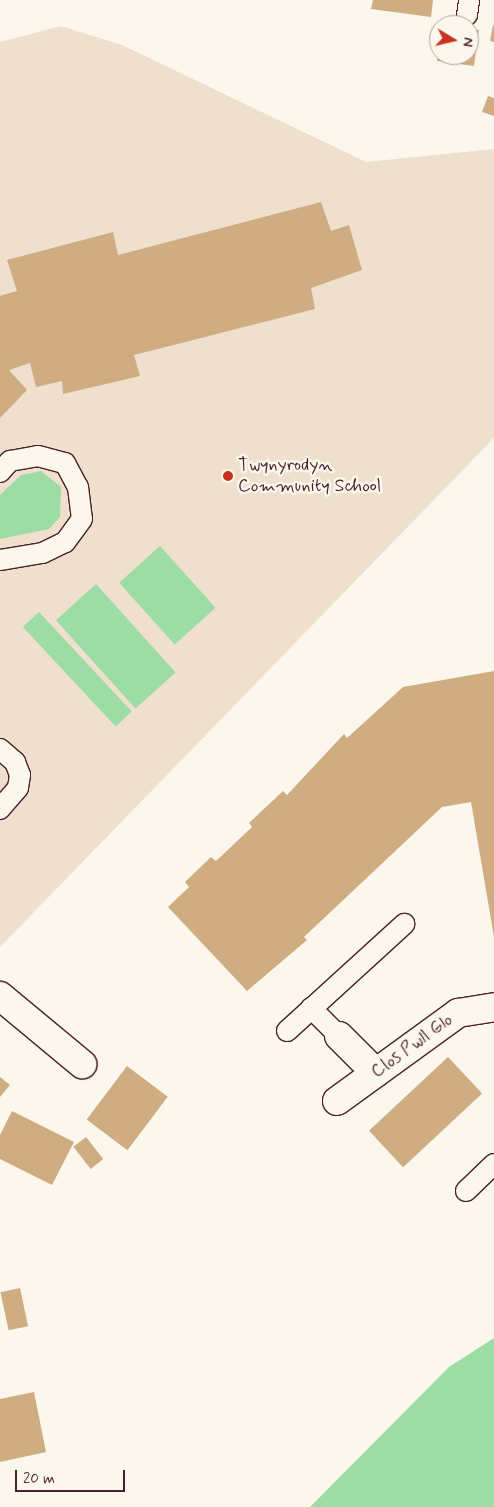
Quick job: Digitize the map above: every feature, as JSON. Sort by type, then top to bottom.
[{"type":"street","points":[[0,996],[82,1064]]},
{"type":"street","name":"Clos Pwll Glo","points":[[337,1102],[458,1013],[494,1009]]},
{"type":"street","points":[[339,1036],[376,1073]]},
{"type":"lane","points":[[0,472],[10,461],[38,456],[65,463],[78,487],[82,518],[65,542],[42,553],[0,560]]},
{"type":"lane","points":[[0,750],[15,762],[20,775],[18,788],[0,809]]},
{"type":"lane","points":[[286,1031],[404,924]]},
{"type":"lane","points":[[311,1008],[339,1036]]},
{"type":"lane","points":[[466,1191],[494,1164]]},
{"type":"shaded area","name":"Twynyrodyn Community School","points":[[61,26],[122,45],[366,162],[494,149],[494,438],[0,947],[0,42]]},
{"type":"green space","points":[[41,471],[61,487],[60,517],[49,529],[0,539],[0,495],[21,475]]},
{"type":"green space","points":[[160,546],[216,608],[175,644],[119,583]]},
{"type":"green space","points":[[96,584],[176,672],[135,709],[56,620]]},
{"type":"green space","points":[[39,612],[132,711],[116,726],[23,627]]},
{"type":"green space","points":[[494,1338],[494,1507],[310,1507],[449,1367]]},
{"type":"building","points":[[373,0],[433,0],[431,15],[429,17],[371,9]]},
{"type":"building","points":[[494,25],[494,42],[490,41]]},
{"type":"building","points":[[488,96],[494,98],[494,116],[482,112]]},
{"type":"building","points":[[321,202],[331,231],[349,225],[362,270],[311,288],[315,309],[134,355],[140,376],[63,394],[62,381],[36,387],[30,363],[9,370],[27,390],[0,418],[0,296],[17,291],[7,260],[113,232],[118,255]]},
{"type":"building","points":[[494,671],[494,937],[471,802],[442,807],[304,937],[307,940],[247,991],[168,907],[189,887],[185,882],[211,857],[216,861],[252,827],[249,823],[283,791],[287,795],[344,734],[347,738],[403,687]]},
{"type":"building","points":[[448,1057],[482,1094],[403,1167],[369,1131]]},
{"type":"building","points":[[127,1066],[168,1097],[127,1150],[87,1120]]},
{"type":"building","points":[[0,1077],[10,1085],[0,1097]]},
{"type":"building","points":[[12,1111],[74,1142],[52,1185],[0,1159],[0,1135]]},
{"type":"building","points":[[86,1137],[103,1159],[91,1169],[73,1147]]},
{"type":"building","points":[[20,1288],[28,1326],[9,1330],[0,1292]]},
{"type":"building","points":[[34,1392],[46,1452],[0,1462],[0,1399]]},
{"type":"place","name":"Twynyrodyn Community School","points":[[228,476]]}]
